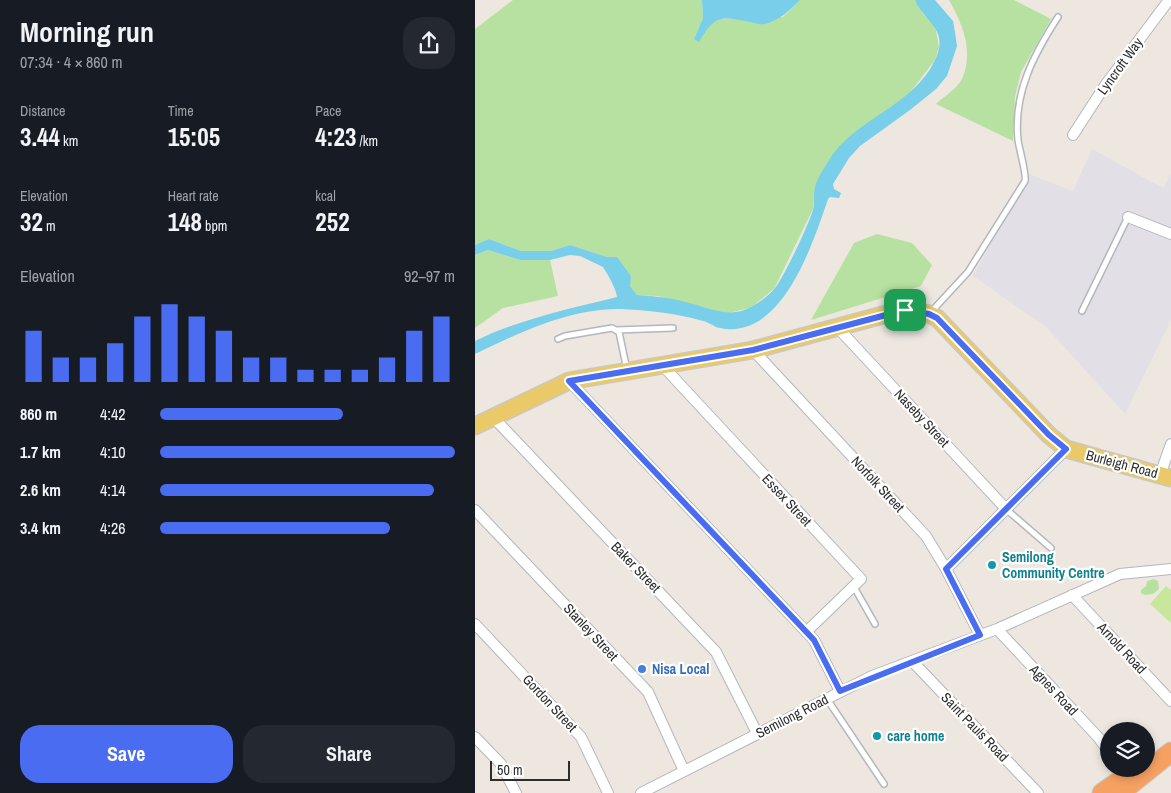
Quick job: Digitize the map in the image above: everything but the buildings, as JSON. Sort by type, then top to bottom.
[{"type":"highway","points":[[1155,753],[1171,740]]},
{"type":"highway","points":[[1155,761],[1171,752]]},
{"type":"highway","points":[[1102,793],[1126,777]]},
{"type":"main road","points":[[475,426],[569,381],[753,350],[837,326],[905,310],[929,314]]},
{"type":"main road","name":"Burleigh Road","points":[[929,314],[937,318],[1049,435],[1066,449],[1166,476]]},
{"type":"street","name":"Lyncroft Way","points":[[1073,135],[1106,84],[1169,0]]},
{"type":"street","points":[[1128,216],[1171,234]]},
{"type":"street","name":"Naseby Street","points":[[837,326],[1007,510]]},
{"type":"street","name":"Norfolk Street","points":[[753,350],[926,536],[946,569],[980,635]]},
{"type":"street","name":"Essex Street","points":[[662,365],[861,579],[854,586]]},
{"type":"street","points":[[569,381],[814,640],[840,691]]},
{"type":"street","name":"Baker Street","points":[[493,417],[717,652],[757,733]]},
{"type":"street","points":[[1166,476],[1171,444]]},
{"type":"street","points":[[946,569],[1066,449]]},
{"type":"street","name":"Stanley Street","points":[[475,510],[648,692],[684,770]]},
{"type":"street","name":"Semilong Road","points":[[641,793],[840,691],[997,629],[1120,574],[1171,569]]},
{"type":"street","points":[[806,632],[854,586]]},
{"type":"street","name":"Arnold Road","points":[[1073,595],[1171,701]]},
{"type":"street","name":"Gordon Street","points":[[475,624],[581,737],[608,793]]},
{"type":"street","name":"Agnes Road","points":[[997,629],[1100,740]]},
{"type":"street","name":"Saint Pauls Road","points":[[912,661],[1038,793]]},
{"type":"street","points":[[475,737],[501,764],[516,793]]},
{"type":"lane","points":[[929,314],[968,272],[1025,181],[1018,137],[1023,84],[1032,59],[1058,17]]},
{"type":"lane","points":[[1082,311],[1128,216]]},
{"type":"lane","points":[[557,339],[612,328],[615,330],[673,328]]},
{"type":"lane","points":[[615,330],[619,332],[627,371]]},
{"type":"lane","points":[[1007,510],[1051,548]]},
{"type":"lane","points":[[854,586],[875,624]]},
{"type":"lane","points":[[827,699],[884,784]]},
{"type":"shaded area","points":[[1092,149],[1163,188],[1171,174],[1171,320],[1125,414],[1046,327],[973,276],[1029,174],[1073,191]]},
{"type":"green space","points":[[513,0],[702,0],[703,18],[694,39],[717,19],[783,17],[800,0],[915,0],[923,14],[935,25],[939,47],[935,60],[909,94],[889,110],[815,186],[813,209],[774,289],[750,308],[729,313],[718,312],[658,296],[637,295],[630,286],[617,257],[607,257],[570,245],[551,251],[521,251],[489,239],[475,245],[475,29]]},
{"type":"green space","points":[[949,0],[1014,0],[1051,19],[1021,72],[1015,97],[1013,141],[936,104],[960,82],[967,58],[965,38],[959,19]]},
{"type":"green space","points":[[877,234],[912,243],[932,265],[921,286],[811,320],[854,243]]},
{"type":"green space","points":[[488,250],[520,260],[550,260],[558,296],[503,308],[475,328],[475,255]]},
{"type":"green space","points":[[1154,579],[1158,581],[1159,589],[1153,594],[1145,595],[1141,593],[1147,581]]},
{"type":"green space","points":[[1166,586],[1171,590],[1171,623],[1150,604]]},
{"type":"water","points":[[702,0],[800,0],[780,18],[765,24],[732,19],[714,22],[699,42],[694,39],[703,18]]},
{"type":"water","points":[[915,0],[935,0],[953,21],[957,46],[947,76],[936,89],[860,146],[849,158],[833,184],[834,189],[841,193],[839,198],[830,197],[828,199],[804,263],[792,285],[761,320],[742,328],[720,328],[693,318],[672,314],[630,309],[601,310],[564,317],[545,323],[475,354],[475,341],[492,333],[545,315],[617,297],[603,267],[580,256],[570,255],[550,260],[520,260],[488,250],[475,255],[475,245],[489,239],[521,251],[551,251],[570,245],[607,257],[617,257],[631,276],[630,286],[637,295],[683,301],[712,310],[728,312],[743,310],[767,296],[779,282],[801,238],[813,210],[816,184],[829,160],[853,133],[913,90],[935,60],[939,49],[938,33]]},
{"type":"place","name":"Semilong Community Centre","points":[[992,565]]},
{"type":"place","name":"Nisa Local","points":[[642,669]]},
{"type":"place","name":"care home","points":[[877,736]]},
{"type":"route","points":[[905,310],[929,314],[937,318],[1049,435],[1066,449],[946,569],[980,635],[872,676],[840,691],[814,640],[569,381],[753,350],[837,326],[905,310]]}]
